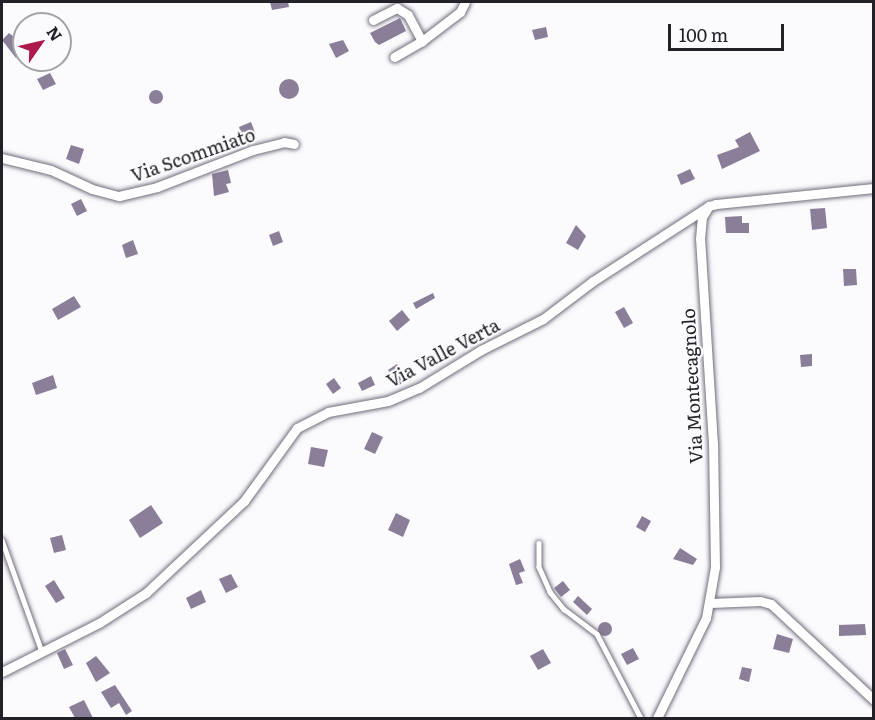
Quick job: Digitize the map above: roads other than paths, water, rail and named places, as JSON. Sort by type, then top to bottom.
[{"type":"street","points":[[394,57],[422,41],[461,10],[465,2]]},
{"type":"street","points":[[373,20],[401,8],[422,41]]},
{"type":"street","name":"Via Scommiato","points":[[2,158],[51,170],[89,188],[118,196],[163,185],[262,148],[284,142],[294,144]]},
{"type":"street","points":[[709,206],[873,188]]},
{"type":"street","name":"Via Montecagnolo","points":[[657,718],[682,672],[710,603],[716,547],[700,236],[702,217],[709,206]]},
{"type":"street","name":"Via Valle Verta","points":[[2,672],[126,608],[173,569],[255,488],[285,440],[297,428],[328,412],[388,401],[424,386],[481,350],[543,319],[588,285],[709,206]]},
{"type":"street","points":[[710,603],[768,603],[873,699]]},
{"type":"lane","points":[[2,540],[42,652]]},
{"type":"lane","points":[[539,543],[538,562],[550,592],[564,609],[597,634],[641,718]]}]
